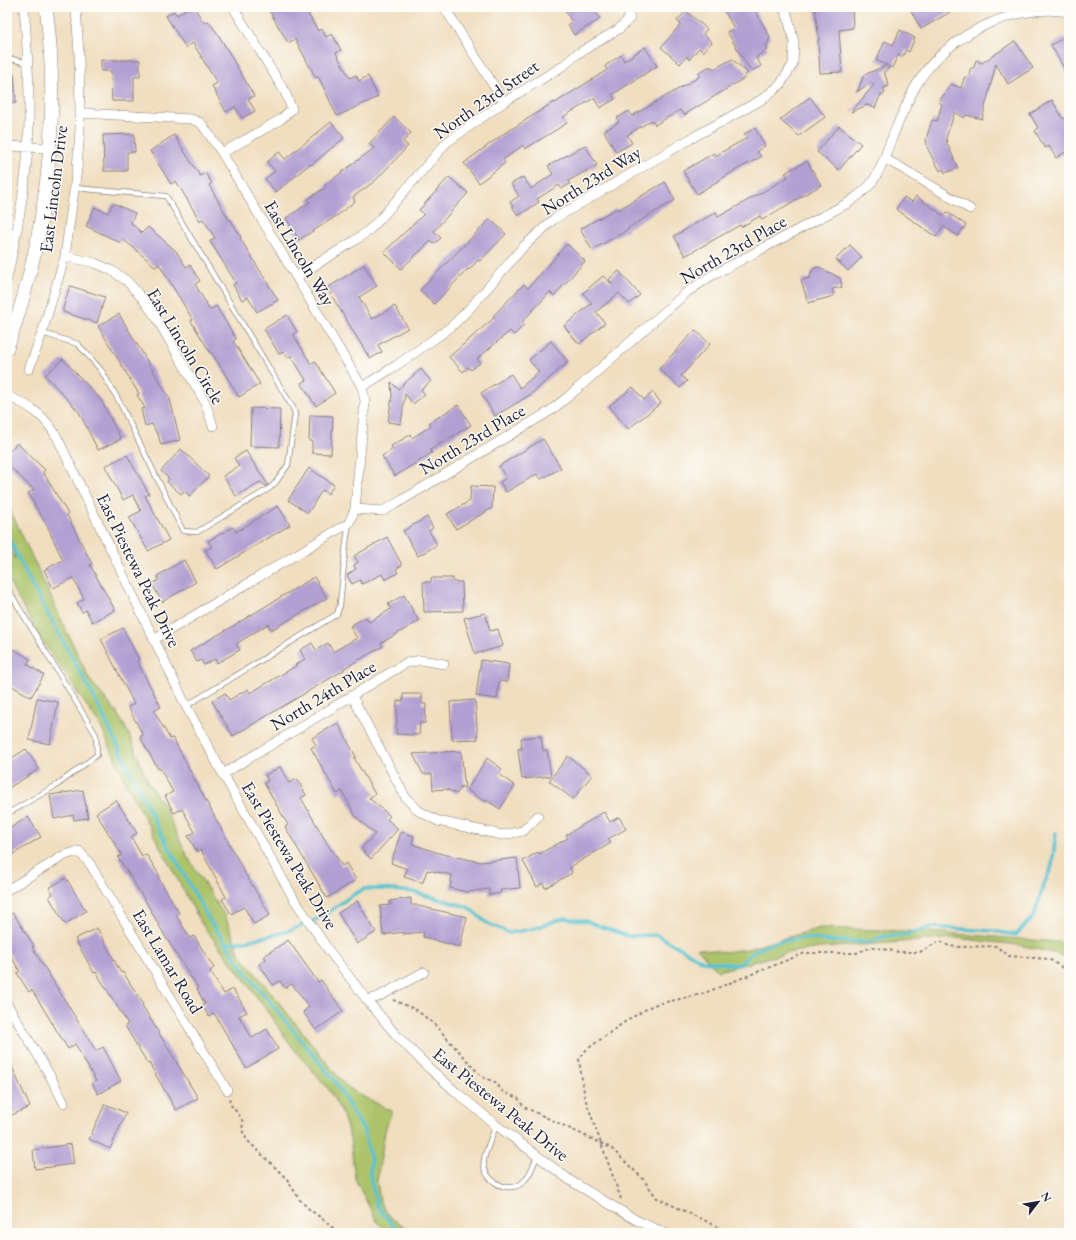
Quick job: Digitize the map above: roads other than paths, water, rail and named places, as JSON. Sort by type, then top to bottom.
[{"type":"main road","name":"East Lincoln Drive","points":[[7,348],[24,296],[36,250],[50,148],[52,111],[51,65],[46,7]]},
{"type":"street","name":"East Lincoln Drive","points":[[7,279],[17,231],[28,148],[30,86],[24,7]]},
{"type":"street","name":"East Lincoln Drive","points":[[29,369],[42,333],[65,256],[74,188],[80,129],[79,54],[76,7]]},
{"type":"street","points":[[222,153],[280,120],[292,109],[285,92],[233,7]]},
{"type":"street","points":[[444,7],[504,102]]},
{"type":"street","name":"North 23rd Street","points":[[296,277],[368,231],[447,142],[504,102],[563,66],[577,54],[618,29],[630,18],[625,7]]},
{"type":"street","name":"North 23rd Way","points":[[362,387],[397,365],[451,327],[471,307],[523,248],[554,219],[690,139],[762,100],[780,85],[793,64],[794,42],[787,14],[782,7]]},
{"type":"street","name":"North 23rd Place","points":[[355,509],[365,511],[383,511],[550,411],[687,292],[711,276],[848,203],[863,192],[873,181],[885,159],[888,148],[912,92],[923,73],[938,56],[959,40],[986,24],[1012,16],[1037,11],[1061,10],[1069,12]]},
{"type":"street","name":"East Lincoln Way","points":[[80,113],[191,119],[201,123],[222,153],[362,387],[365,401],[355,509],[349,523]]},
{"type":"street","points":[[7,146],[50,148]]},
{"type":"street","points":[[885,159],[970,209]]},
{"type":"street","name":"East Lincoln Circle","points":[[65,256],[95,262],[111,270],[127,282],[142,298],[205,402],[213,426]]},
{"type":"street","name":"East Piestewa Peak Drive","points":[[7,396],[24,403],[40,415],[50,424],[58,437],[186,706],[223,774],[294,899],[327,948],[367,1000],[396,1035],[429,1068],[496,1125],[571,1181],[626,1215],[665,1233]]},
{"type":"street","points":[[155,639],[349,523]]},
{"type":"street","name":"North 24th Place","points":[[223,774],[406,663],[421,660],[444,664]]},
{"type":"street","points":[[352,696],[406,798],[419,811],[438,821],[502,835],[523,831],[538,816]]},
{"type":"street","name":"East Lamar Road","points":[[7,890],[65,855],[79,850],[90,864],[227,1090]]},
{"type":"street","points":[[367,1000],[381,995],[424,972]]},
{"type":"street","points":[[7,1004],[48,1072],[64,1103]]},
{"type":"lane","points":[[7,58],[28,64]]},
{"type":"lane","points":[[42,333],[78,344],[101,370],[119,401],[183,531],[197,532],[270,488],[288,465],[295,414],[293,408],[166,196],[74,188]]},
{"type":"lane","points":[[7,230],[17,231]]},
{"type":"lane","points":[[186,706],[337,614],[340,605],[349,523]]},
{"type":"lane","points":[[7,585],[12,596],[96,735],[97,755],[57,785],[7,814]]},
{"type":"lane","points":[[7,600],[12,596]]},
{"type":"lane","points":[[496,1125],[484,1160],[485,1170],[492,1181],[512,1188],[521,1184],[529,1176],[537,1156]]},
{"type":"waterway","points":[[7,535],[32,585],[94,697],[157,826],[210,921],[247,974],[334,1080],[364,1131],[371,1160],[370,1177],[377,1206],[394,1227],[401,1233]]},
{"type":"waterway","points":[[225,943],[241,942],[286,932],[322,917],[351,896],[364,889],[413,892],[468,907],[487,923],[509,933],[532,929],[564,918],[586,921],[627,936],[657,935],[703,961],[739,965],[754,951],[775,942],[804,938],[829,941],[869,942],[885,936],[905,935],[931,927],[993,931],[1016,935],[1034,916],[1044,884],[1052,866],[1056,833]]}]
